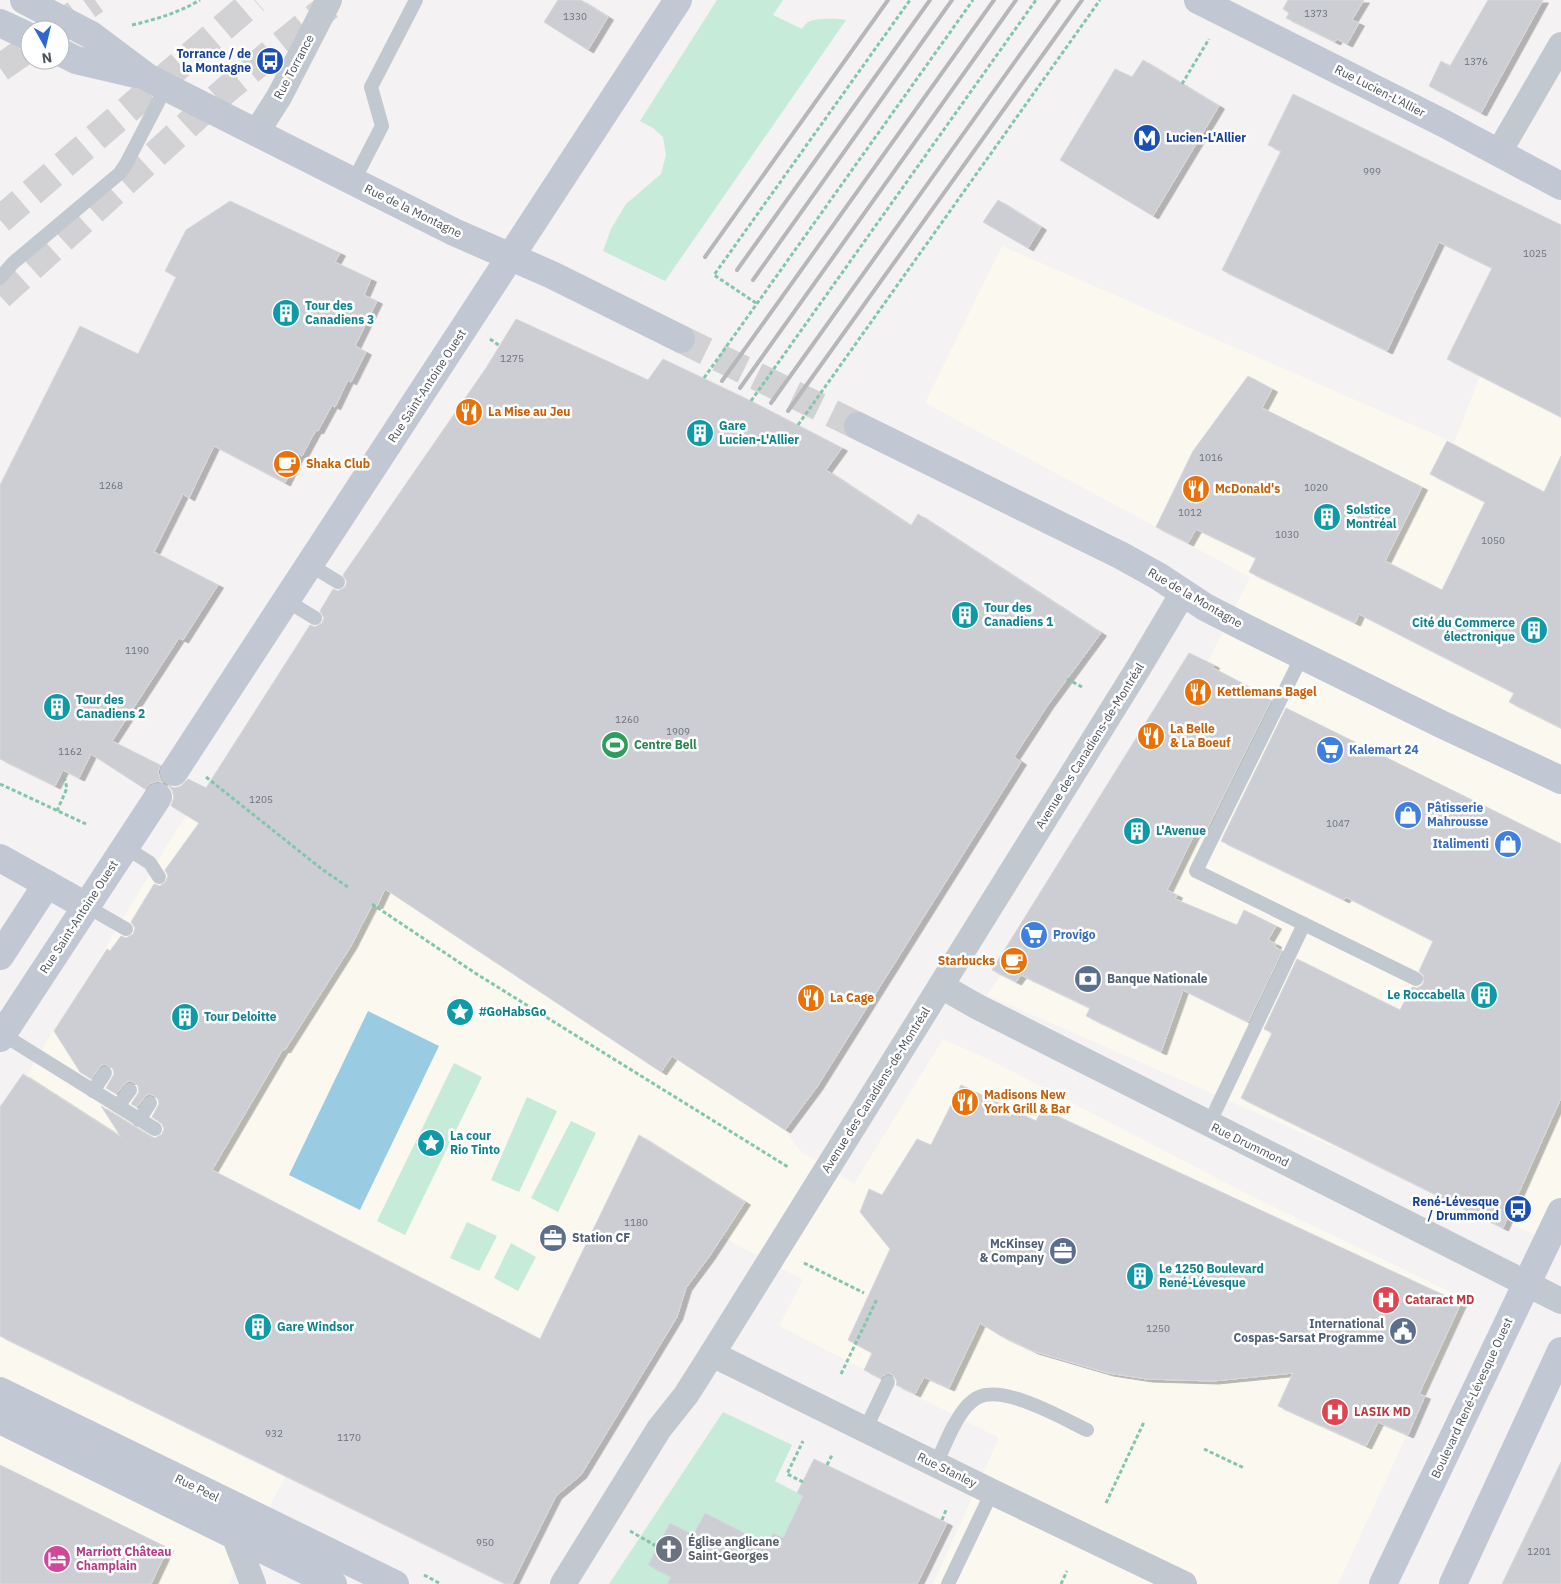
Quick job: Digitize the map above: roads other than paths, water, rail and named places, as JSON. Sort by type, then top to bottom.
[{"type":"main road","name":"Rue de la Montagne","points":[[24,0],[91,35],[157,82],[454,232],[552,275],[681,339]]},
{"type":"main road","name":"Rue Saint-Antoine Ouest","points":[[174,772],[678,0]]},
{"type":"main road","name":"Rue Lucien-L'Allier","points":[[1198,0],[1235,8],[1561,186]]},
{"type":"main road","points":[[0,23],[20,32]]},
{"type":"main road","name":"Rue de la Montagne","points":[[70,57],[157,82]]},
{"type":"main road","name":"Rue de la Montagne","points":[[858,426],[1120,555],[1158,576],[1205,607],[1302,656],[1561,780]]},
{"type":"main road","name":"Rue Saint-Antoine Ouest","points":[[1,1036],[158,797]]},
{"type":"main road","points":[[0,858],[86,906]]},
{"type":"main road","points":[[0,956],[47,884]]},
{"type":"main road","name":"Boulevard René-Lévesque Ouest","points":[[1383,1584],[1561,1212]]},
{"type":"main road","points":[[1453,1584],[1561,1351]]},
{"type":"main road","name":"Rue Peel","points":[[0,1391],[395,1584]]},
{"type":"main road","name":"Rue Peel","points":[[0,1420],[333,1584]]},
{"type":"street","name":"Rue Torrance","points":[[256,132],[280,97],[329,0]]},
{"type":"street","points":[[1499,152],[1561,45]]},
{"type":"street","name":"Avenue des Canadiens-de-Montréal","points":[[563,1584],[660,1429],[686,1395],[712,1354],[1139,668],[1183,593]]},
{"type":"street","name":"Rue Drummond","points":[[941,986],[978,1007],[1561,1301]]},
{"type":"street","name":"Rue Stanley","points":[[712,1354],[1184,1584]]},
{"type":"street","points":[[234,1535],[253,1584]]},
{"type":"lane","points":[[353,182],[382,126],[371,87],[416,0]]},
{"type":"lane","points":[[0,278],[13,263],[120,173],[126,164],[157,82]]},
{"type":"lane","points":[[310,565],[338,582]]},
{"type":"lane","points":[[287,601],[315,618]]},
{"type":"lane","points":[[1302,656],[1196,871],[1416,979]]},
{"type":"lane","points":[[125,847],[150,862],[159,878]]},
{"type":"lane","points":[[86,906],[126,929]]},
{"type":"lane","points":[[1209,1124],[1304,924]]},
{"type":"lane","points":[[1,1036],[155,1129]]},
{"type":"lane","points":[[93,1091],[105,1073]]},
{"type":"lane","points":[[118,1106],[130,1090]]},
{"type":"lane","points":[[139,1120],[150,1102]]},
{"type":"lane","points":[[865,1430],[888,1382]]},
{"type":"lane","points":[[936,1464],[958,1419],[968,1405],[980,1396],[999,1394],[1019,1399],[1087,1430]]},
{"type":"lane","points":[[948,1584],[992,1492]]},
{"type":"water","points":[[368,1011],[439,1046],[360,1210],[289,1175]]},
{"type":"tunnel","points":[[67,20],[95,0]]},
{"type":"tunnel","points":[[0,220],[255,0]]},
{"type":"tunnel","points":[[0,296],[226,90],[329,6]]},
{"type":"tunnel","points":[[0,68],[20,54]]},
{"type":"tunnel","points":[[681,339],[858,426]]},
{"type":"railway","points":[[705,257],[888,0]]},
{"type":"railway","points":[[737,270],[930,0]]},
{"type":"railway","points":[[753,280],[952,0]]},
{"type":"railway","points":[[722,381],[994,0]]},
{"type":"railway","points":[[740,388],[1016,0]]},
{"type":"railway","points":[[771,403],[1059,0]]},
{"type":"railway","points":[[788,411],[1082,0]]},
{"type":"place","name":"Torrance / de la Montagne","points":[[270,61]]},
{"type":"place","name":"Lucien-L'Allier","points":[[1147,138]]},
{"type":"place","name":"Tour des Canadiens 3","points":[[286,313]]},
{"type":"place","name":"La Mise au Jeu","points":[[469,412]]},
{"type":"place","name":"Gare Lucien-L'Allier","points":[[700,433]]},
{"type":"place","name":"Shaka Club","points":[[287,464]]},
{"type":"place","name":"McDonald's","points":[[1196,489]]},
{"type":"place","name":"Solstice Montréal","points":[[1327,517]]},
{"type":"place","name":"Tour des Canadiens 1","points":[[965,615]]},
{"type":"place","name":"Cité du Commerce électronique","points":[[1534,630]]},
{"type":"place","name":"Kettlemans Bagel","points":[[1198,692]]},
{"type":"place","name":"Tour des Canadiens 2","points":[[57,707]]},
{"type":"place","name":"La Belle & La Boeuf","points":[[1151,736]]},
{"type":"place","name":"Centre Bell","points":[[615,745]]},
{"type":"place","name":"Kalemart 24","points":[[1330,750]]},
{"type":"place","name":"Pâtisserie Mahrousse","points":[[1408,815]]},
{"type":"place","name":"L'Avenue","points":[[1137,831]]},
{"type":"place","name":"Italimenti","points":[[1508,844]]},
{"type":"place","name":"Provigo","points":[[1034,935]]},
{"type":"place","name":"Starbucks","points":[[1014,961]]},
{"type":"place","name":"Banque Nationale","points":[[1088,979]]},
{"type":"place","name":"Le Roccabella","points":[[1484,995]]},
{"type":"place","name":"La Cage","points":[[811,998]]},
{"type":"place","name":"#GoHabsGo","points":[[460,1012]]},
{"type":"place","name":"Tour Deloitte","points":[[185,1017]]},
{"type":"place","name":"Madisons New York Grill & Bar","points":[[965,1102]]},
{"type":"place","name":"La cour Rio Tinto","points":[[431,1143]]},
{"type":"place","name":"René-Lévesque / Drummond","points":[[1518,1209]]},
{"type":"place","name":"Station CF","points":[[553,1238]]},
{"type":"place","name":"McKinsey & Company","points":[[1063,1251]]},
{"type":"place","name":"Le 1250 Boulevard René-Lévesque","points":[[1140,1276]]},
{"type":"place","name":"Cataract MD","points":[[1386,1300]]},
{"type":"place","name":"Gare Windsor","points":[[258,1327]]},
{"type":"place","name":"International Cospas-Sarsat Programme","points":[[1403,1331]]},
{"type":"place","name":"LASIK MD","points":[[1335,1412]]},
{"type":"place","name":"Église anglicane Saint-Georges","points":[[669,1549]]},
{"type":"place","name":"Marriott Château Champlain","points":[[57,1559]]}]
